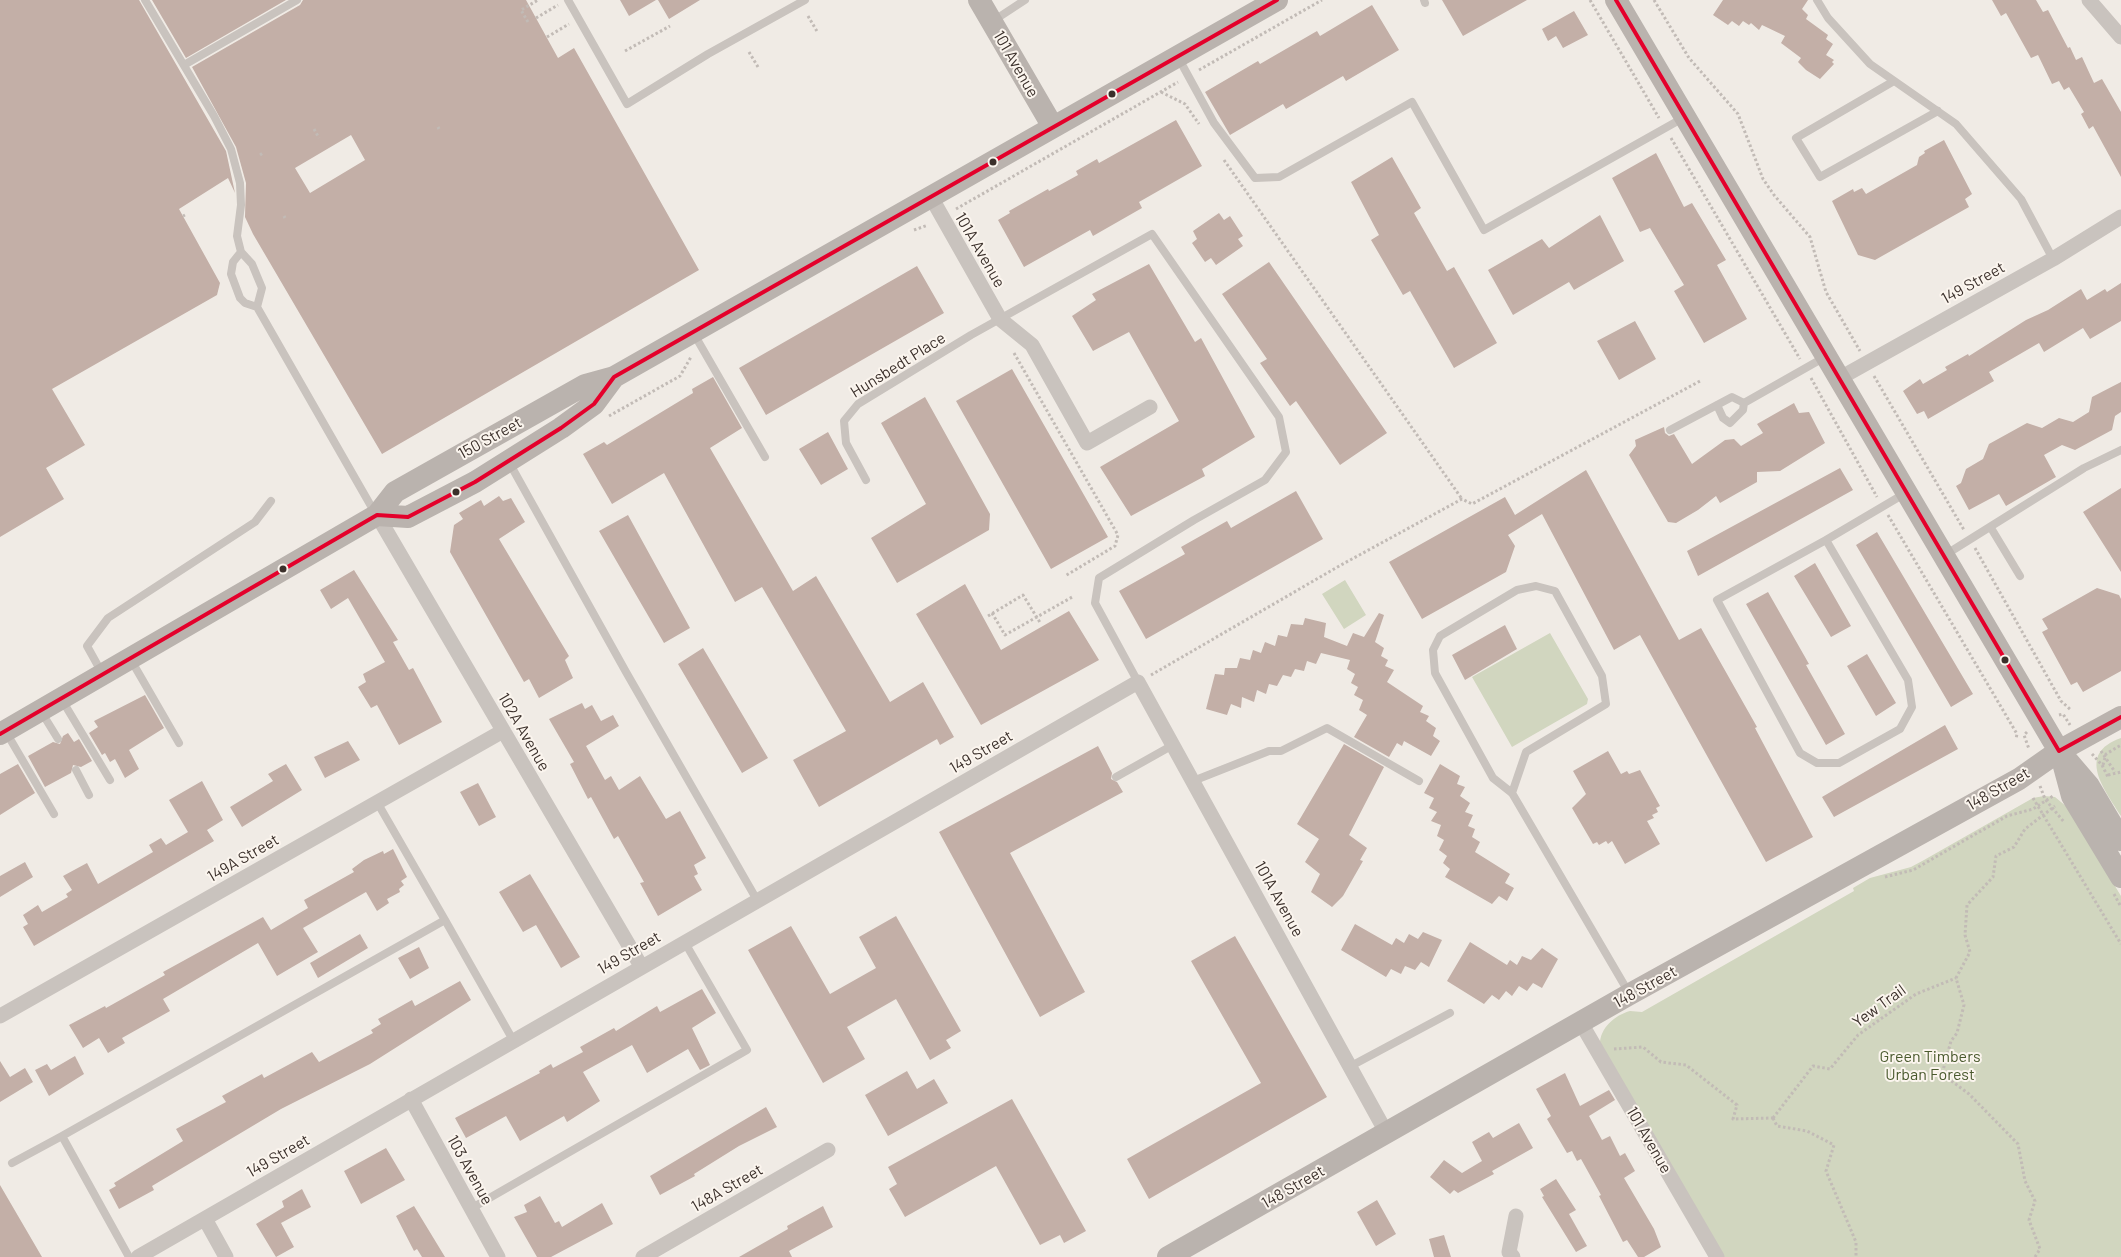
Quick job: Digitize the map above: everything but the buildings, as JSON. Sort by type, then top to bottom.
[{"type":"main road","name":"101 Avenue","points":[[979,0],[1053,127]]},
{"type":"main road","name":"150 Street","points":[[2,732],[377,515],[395,492],[585,385],[614,377],[698,341],[931,198],[1277,0]]},
{"type":"main road","points":[[1616,0],[1908,492],[2059,751],[2089,786],[2121,840]]},
{"type":"main road","name":"150 Street","points":[[377,515],[408,517],[509,462],[594,404],[614,377]]},
{"type":"main road","name":"148 Street","points":[[1168,1257],[1388,1134],[1630,994],[2022,777],[2059,751],[2121,717]]},
{"type":"main road","points":[[2059,751],[2072,796],[2121,877]]},
{"type":"street","points":[[2089,0],[2121,37]]},
{"type":"street","name":"101A Avenue","points":[[931,198],[1000,319]]},
{"type":"street","name":"149 Street","points":[[1840,378],[2053,258],[2121,217]]},
{"type":"street","points":[[1000,319],[1032,345],[1087,443],[1150,407]]},
{"type":"street","name":"102A Avenue","points":[[377,515],[641,966]]},
{"type":"street","name":"149 Street","points":[[138,1257],[641,966],[1144,679]]},
{"type":"street","name":"101A Avenue","points":[[1144,679],[1174,745],[1388,1134]]},
{"type":"street","name":"149A Street","points":[[0,1016],[503,731]]},
{"type":"street","name":"101 Avenue","points":[[1581,1023],[1716,1257]]},
{"type":"street","name":"103 Avenue","points":[[411,1099],[498,1257]]},
{"type":"street","name":"148A Street","points":[[643,1257],[828,1150]]},
{"type":"street","points":[[1512,1257],[1509,1252],[1516,1216]]},
{"type":"street","points":[[205,1219],[226,1257]]},
{"type":"lane","points":[[145,0],[214,116],[236,165],[241,205],[237,236],[241,252],[252,264],[262,288],[258,307],[377,515]]},
{"type":"lane","points":[[184,65],[297,0]]},
{"type":"lane","points":[[568,0],[627,104],[708,54],[806,0]]},
{"type":"lane","points":[[992,22],[1025,0]]},
{"type":"lane","points":[[1817,0],[1828,18],[1870,64],[1956,124],[2020,199],[2053,258]]},
{"type":"lane","points":[[1177,56],[1214,123],[1255,178],[1278,177],[1412,102],[1484,230],[1685,116]]},
{"type":"lane","points":[[1894,81],[1796,138],[1820,177],[1938,111]]},
{"type":"lane","name":"Hunsbedt Place","points":[[866,480],[846,444],[844,421],[858,404],[1000,319],[1152,234],[1279,418],[1286,452],[1265,480],[1099,578],[1095,603],[1144,679]]},
{"type":"lane","points":[[241,252],[233,262],[231,274],[240,298],[245,303],[258,307]]},
{"type":"lane","points":[[698,341],[765,457]]},
{"type":"lane","points":[[1744,403],[1827,356]]},
{"type":"lane","points":[[1670,430],[1732,397],[1744,403]]},
{"type":"lane","points":[[1717,405],[1723,418],[1730,423],[1743,410],[1744,403]]},
{"type":"lane","points":[[1944,556],[2084,468],[2121,450]]},
{"type":"lane","points":[[509,462],[626,672],[757,900]]},
{"type":"lane","points":[[1826,540],[1908,680],[1912,707],[1900,729],[1839,763],[1817,763],[1800,754],[1717,600],[1908,492]]},
{"type":"lane","points":[[102,674],[87,646],[108,618],[255,522],[271,500]]},
{"type":"lane","points":[[1991,528],[2020,576]]},
{"type":"lane","points":[[1512,793],[1526,752],[1606,704],[1602,676],[1555,591],[1536,586],[1517,590],[1440,636],[1433,650],[1435,673],[1493,778],[1512,793],[1630,994]]},
{"type":"lane","points":[[130,658],[179,742]]},
{"type":"lane","points":[[61,698],[110,780]]},
{"type":"lane","points":[[40,710],[58,739]]},
{"type":"lane","points":[[1193,780],[1268,751],[1281,751],[1327,728],[1419,781]]},
{"type":"lane","points":[[2,732],[54,814]]},
{"type":"lane","points":[[1116,777],[1174,745]]},
{"type":"lane","points":[[76,770],[90,795]]},
{"type":"lane","points":[[377,802],[513,1040]]},
{"type":"lane","points":[[12,1163],[445,920]]},
{"type":"lane","points":[[472,1208],[747,1050],[684,942]]},
{"type":"lane","points":[[1351,1066],[1450,1013]]},
{"type":"lane","points":[[62,1136],[130,1257]]},
{"type":"path","points":[[528,22],[521,10],[538,0]]},
{"type":"path","points":[[962,205],[1322,0]]},
{"type":"path","points":[[1590,0],[1805,368],[1877,497]]},
{"type":"path","points":[[1654,0],[1689,58],[1738,114],[1769,187],[1810,236],[1826,292],[1862,354]]},
{"type":"path","points":[[536,18],[558,5]]},
{"type":"path","points":[[808,16],[818,33]]},
{"type":"path","points":[[547,37],[569,24]]},
{"type":"path","points":[[625,52],[670,26]]},
{"type":"path","points":[[749,52],[758,67]]},
{"type":"path","points":[[1162,92],[1185,104],[1202,128]]},
{"type":"path","points":[[314,129],[319,138]]},
{"type":"path","points":[[1219,152],[1462,499],[1472,504],[1702,380]]},
{"type":"path","points":[[912,230],[919,230]]},
{"type":"path","points":[[606,418],[680,376],[686,361],[698,341]]},
{"type":"path","points":[[1014,353],[1118,535],[1115,546],[1065,576]]},
{"type":"path","points":[[1144,679],[1341,565],[1462,499]]},
{"type":"path","points":[[1891,521],[2017,734],[2016,739]]},
{"type":"path","points":[[988,616],[1023,595],[1041,624]]},
{"type":"path","points":[[992,613],[1005,635],[1074,596]]},
{"type":"path","points":[[2096,760],[2102,766],[2105,756],[2121,745]]},
{"type":"path","points":[[2101,751],[2115,772],[2121,772]]},
{"type":"path","points":[[1853,870],[1873,881],[1913,870],[2007,816],[2038,807],[2053,796]]},
{"type":"path","points":[[2034,798],[2121,944]]},
{"type":"path","points":[[2034,1257],[2040,1249],[2029,1220],[2035,1201],[2025,1181],[2018,1144],[1969,1094],[1942,1074],[1951,1041],[1957,1033],[1964,1005],[1956,978],[1970,952],[1965,935],[1967,905],[1992,877],[1996,856],[2014,847],[2025,829],[2042,814],[2058,804]]},
{"type":"path","name":"Yew Trail","points":[[1773,1118],[1813,1066],[1830,1069],[1858,1035],[1916,994],[1956,978]]},
{"type":"path","points":[[1598,1052],[1628,1047],[1643,1047],[1661,1062],[1686,1065],[1737,1104],[1733,1119],[1773,1118],[1777,1126],[1807,1131],[1834,1145],[1826,1171],[1856,1242],[1856,1257]]},
{"type":"green space","points":[[1345,580],[1366,615],[1344,629],[1322,594]]},
{"type":"green space","points":[[1550,633],[1588,699],[1587,704],[1512,747],[1472,677]]},
{"type":"green space","points":[[2121,738],[2121,816],[2102,784],[2097,763],[2099,753],[2107,745]]},
{"type":"green space","name":"Green Timbers Urban Forest","points":[[2055,797],[2067,807],[2121,896],[2121,1257],[1720,1257],[1600,1044],[1603,1033],[1609,1023],[1630,1011],[1642,1012],[1854,891],[1853,888],[1870,878],[1911,867],[2033,798]]},
{"type":"transit line","points":[[0,734],[377,515],[408,517],[475,482],[561,428],[594,404],[614,377],[1277,0]]},
{"type":"transit line","points":[[1616,0],[2059,751]]},
{"type":"transit line","points":[[2059,751],[2121,717]]}]
